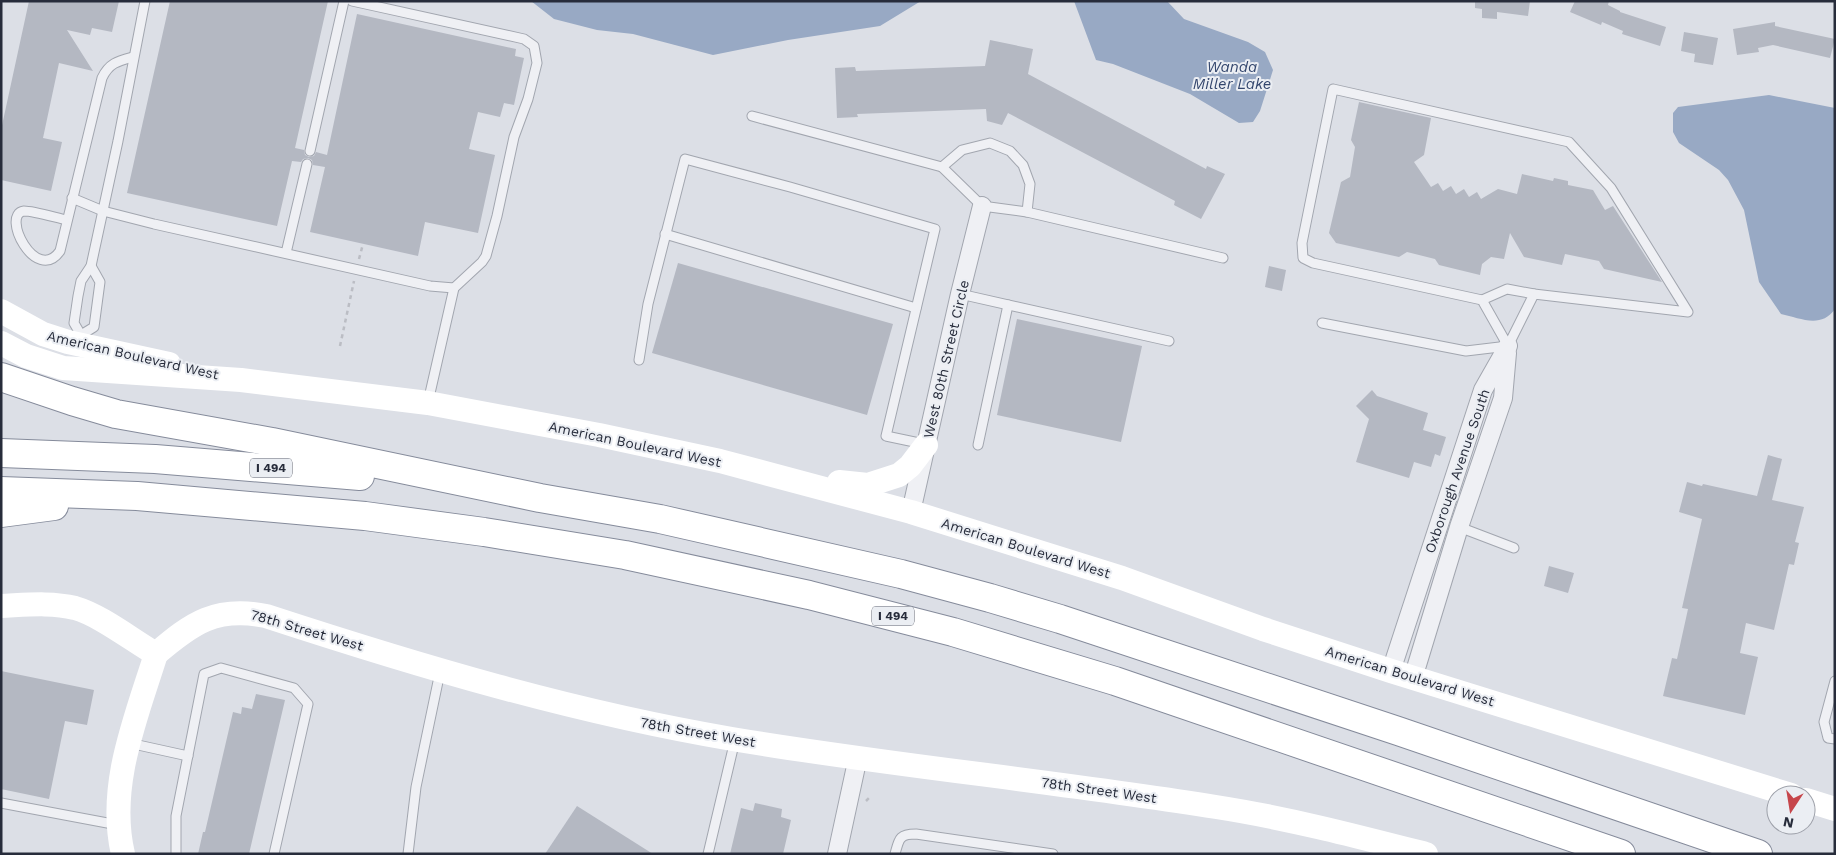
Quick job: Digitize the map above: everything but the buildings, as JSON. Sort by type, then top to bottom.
[{"type":"highway","points":[[1,377],[116,414],[272,442],[540,498]]},
{"type":"highway","name":"I 494","points":[[1,453],[155,459],[349,475],[540,498],[660,518],[901,574],[1060,619],[1758,854]]},
{"type":"highway","name":"I 494","points":[[1,491],[137,496],[365,516],[484,532],[624,555],[810,595],[953,632],[1115,681],[1622,854]]},
{"type":"highway","points":[[1,513],[137,496]]},
{"type":"street","name":"West 80th Street Circle","points":[[911,512],[960,294],[982,206]]},
{"type":"street","name":"American Boulevard West","points":[[1,311],[43,334],[81,340],[241,380]]},
{"type":"street","name":"American Boulevard West","points":[[1,343],[26,356],[63,368],[241,380],[428,403],[599,435],[739,467],[911,512],[1122,578],[1263,629],[1402,674],[1766,787]]},
{"type":"street","name":"Oxborough Avenue South","points":[[1402,674],[1459,527],[1503,398],[1508,346]]},
{"type":"street","name":"Oxborough Avenue South","points":[[1402,674],[1483,390],[1508,346]]},
{"type":"street","points":[[739,467],[868,485],[899,476],[910,466],[926,445]]},
{"type":"street","points":[[1,606],[54,605],[74,608],[89,613],[156,654],[122,766],[118,825],[123,854]]},
{"type":"street","name":"78th Street West","points":[[156,654],[180,634],[209,617],[230,612],[247,612],[266,616],[522,694],[611,716],[735,740],[1216,807],[1323,828],[1426,854]]},
{"type":"street","points":[[836,854],[858,757]]},
{"type":"street","points":[[1816,803],[1835,809]]},
{"type":"lane","points":[[91,266],[100,282],[94,327],[81,340],[74,323],[78,296],[81,281],[91,266],[145,1]]},
{"type":"lane","points":[[310,151],[344,1]]},
{"type":"lane","points":[[352,1],[524,39],[534,46],[536,62],[528,99],[514,137],[497,216],[486,256],[454,288],[428,403]]},
{"type":"lane","points":[[67,220],[24,211],[16,215],[12,222],[12,230],[25,251],[33,256],[49,260],[56,257],[60,251],[102,78],[107,68],[115,62],[133,57]]},
{"type":"lane","points":[[1333,89],[1570,142],[1612,188],[1688,312],[1534,294],[1507,289],[1482,300],[1313,263],[1303,258],[1302,243],[1333,89]]},
{"type":"lane","points":[[752,116],[942,167],[982,206],[1027,212],[1223,258]]},
{"type":"lane","points":[[942,167],[962,150],[990,143],[1010,151],[1023,164],[1030,184],[1027,212]]},
{"type":"lane","points":[[639,360],[648,304],[685,159],[889,215],[935,229],[886,436],[926,445]]},
{"type":"lane","points":[[286,253],[307,164]]},
{"type":"lane","points":[[72,198],[103,211],[154,224],[430,286],[454,288]]},
{"type":"lane","points":[[665,234],[916,308]]},
{"type":"lane","points":[[960,294],[1169,341]]},
{"type":"lane","points":[[1508,346],[1534,294]]},
{"type":"lane","points":[[1482,300],[1508,346]]},
{"type":"lane","points":[[978,445],[1008,305]]},
{"type":"lane","points":[[1322,323],[1466,351],[1508,346]]},
{"type":"lane","points":[[1459,527],[1514,548]]},
{"type":"lane","points":[[176,854],[176,816],[204,674],[221,668],[294,688],[308,704],[274,854]]},
{"type":"lane","points":[[408,854],[416,787],[440,670]]},
{"type":"lane","points":[[1835,681],[1824,722],[1828,738],[1835,739]]},
{"type":"lane","points":[[708,854],[735,740]]},
{"type":"lane","points":[[129,743],[188,756]]},
{"type":"lane","points":[[1,803],[118,825]]},
{"type":"lane","points":[[896,854],[898,842],[906,834],[1053,854]]},
{"type":"path","points":[[340,346],[363,244]]},
{"type":"water","points":[[531,1],[921,1],[880,26],[788,40],[713,55],[633,34],[597,30],[554,19]]},
{"type":"water","name":"Wanda Miller Lake","points":[[1074,1],[1167,1],[1184,19],[1248,42],[1265,52],[1273,70],[1260,111],[1253,122],[1239,123],[1190,94],[1113,64],[1096,60]]},
{"type":"water","points":[[1769,95],[1835,108],[1835,309],[1823,319],[1810,320],[1781,314],[1759,282],[1744,210],[1728,180],[1719,170],[1679,143],[1673,132],[1673,113],[1678,107]]}]
